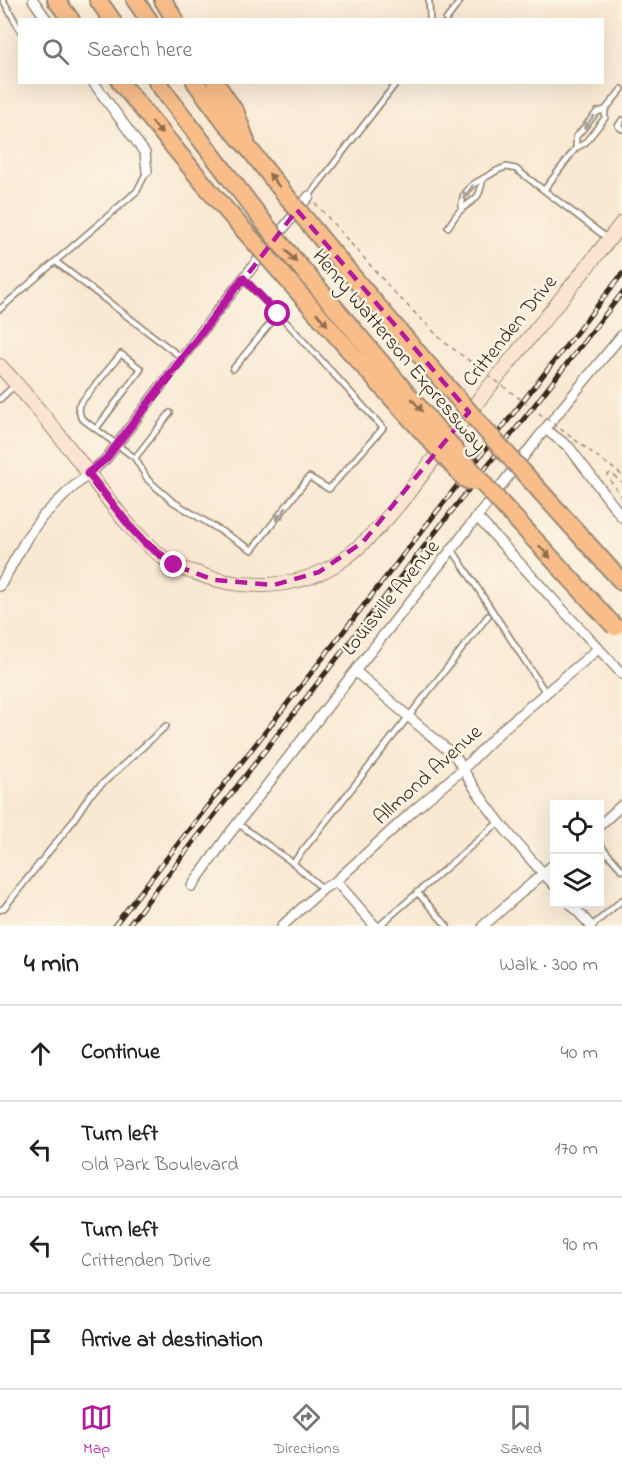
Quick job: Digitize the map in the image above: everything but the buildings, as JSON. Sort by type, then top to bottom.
[{"type":"highway","points":[[56,0],[70,18]]},
{"type":"highway","points":[[98,0],[111,18]]},
{"type":"highway","points":[[135,0],[148,18]]},
{"type":"highway","points":[[163,0],[174,18]]},
{"type":"highway","points":[[122,84],[214,196],[465,479],[486,487]]},
{"type":"highway","name":"Henry Watterson Expressway","points":[[159,84],[284,247],[486,487],[618,631]]},
{"type":"highway","name":"Henry Watterson Expressway","points":[[196,84],[329,249],[432,371],[622,582]]},
{"type":"highway","points":[[216,84],[236,113],[250,150]]},
{"type":"main road","name":"Crittenden Drive","points":[[0,366],[146,544],[174,565],[214,580],[247,586],[282,583],[319,572],[340,561],[385,520],[622,223]]},
{"type":"street","points":[[33,0],[45,18]]},
{"type":"street","points":[[94,84],[145,153],[147,171]]},
{"type":"street","points":[[0,586],[28,536],[42,517],[106,459],[243,278],[309,196]]},
{"type":"street","name":"Louisville Avenue","points":[[192,886],[237,823],[355,670],[545,429],[616,350],[622,335]]},
{"type":"street","points":[[545,429],[569,447],[622,517]]},
{"type":"street","points":[[477,517],[622,674]]},
{"type":"street","name":"Allmond Avenue","points":[[282,926],[463,769],[503,729],[598,650]]},
{"type":"street","points":[[355,670],[456,757],[500,821],[550,880]]},
{"type":"street","points":[[604,821],[622,805]]},
{"type":"street","points":[[483,926],[550,868]]},
{"type":"street","points":[[336,881],[377,926]]},
{"type":"street","points":[[576,908],[592,926]]},
{"type":"lane","points":[[3,0],[18,26]]},
{"type":"lane","points":[[429,0],[430,18]]},
{"type":"lane","points":[[448,18],[461,0]]},
{"type":"lane","points":[[0,11],[7,6]]},
{"type":"lane","points":[[309,196],[395,84]]},
{"type":"lane","points":[[576,148],[576,137],[597,112],[604,110],[622,89]]},
{"type":"lane","points":[[544,190],[576,148],[585,143],[605,118],[604,110]]},
{"type":"lane","points":[[622,120],[618,126],[622,129]]},
{"type":"lane","points":[[461,210],[464,196],[472,185],[506,167],[516,169],[609,239]]},
{"type":"lane","points":[[0,309],[137,192],[147,171]]},
{"type":"lane","points":[[448,227],[461,210],[473,203],[480,193],[483,179]]},
{"type":"lane","points":[[56,262],[182,358]]},
{"type":"lane","points":[[96,429],[141,369],[121,354],[78,406],[81,418],[135,458],[148,480],[172,501],[252,550],[309,477],[329,489],[383,428],[243,278]]},
{"type":"lane","points":[[233,369],[278,314]]},
{"type":"lane","points":[[0,399],[16,384]]},
{"type":"lane","points":[[135,458],[170,413]]},
{"type":"lane","points":[[452,549],[546,693]]},
{"type":"lane","points":[[293,863],[488,616]]},
{"type":"lane","points":[[0,910],[4,908],[70,825],[90,795],[166,726]]},
{"type":"lane","points":[[377,926],[500,821]]},
{"type":"lane","points":[[237,823],[293,863],[323,889]]},
{"type":"lane","points":[[604,850],[622,870]]},
{"type":"lane","points":[[417,892],[447,926]]},
{"type":"lane","points":[[592,926],[622,900]]},
{"type":"path","points":[[309,196],[360,256],[444,342],[622,475]]},
{"type":"path","points":[[612,504],[622,497],[607,476],[610,472],[622,482]]},
{"type":"highlighted area","points":[[297,210],[469,412],[363,542],[319,572],[274,585],[214,580],[174,565],[132,529],[88,473],[106,459]]},
{"type":"railway","points":[[114,926],[622,274]]},
{"type":"railway","points":[[128,926],[622,293]]},
{"type":"route","points":[[174,565],[146,544],[88,473],[106,459],[243,278],[278,314]]}]
